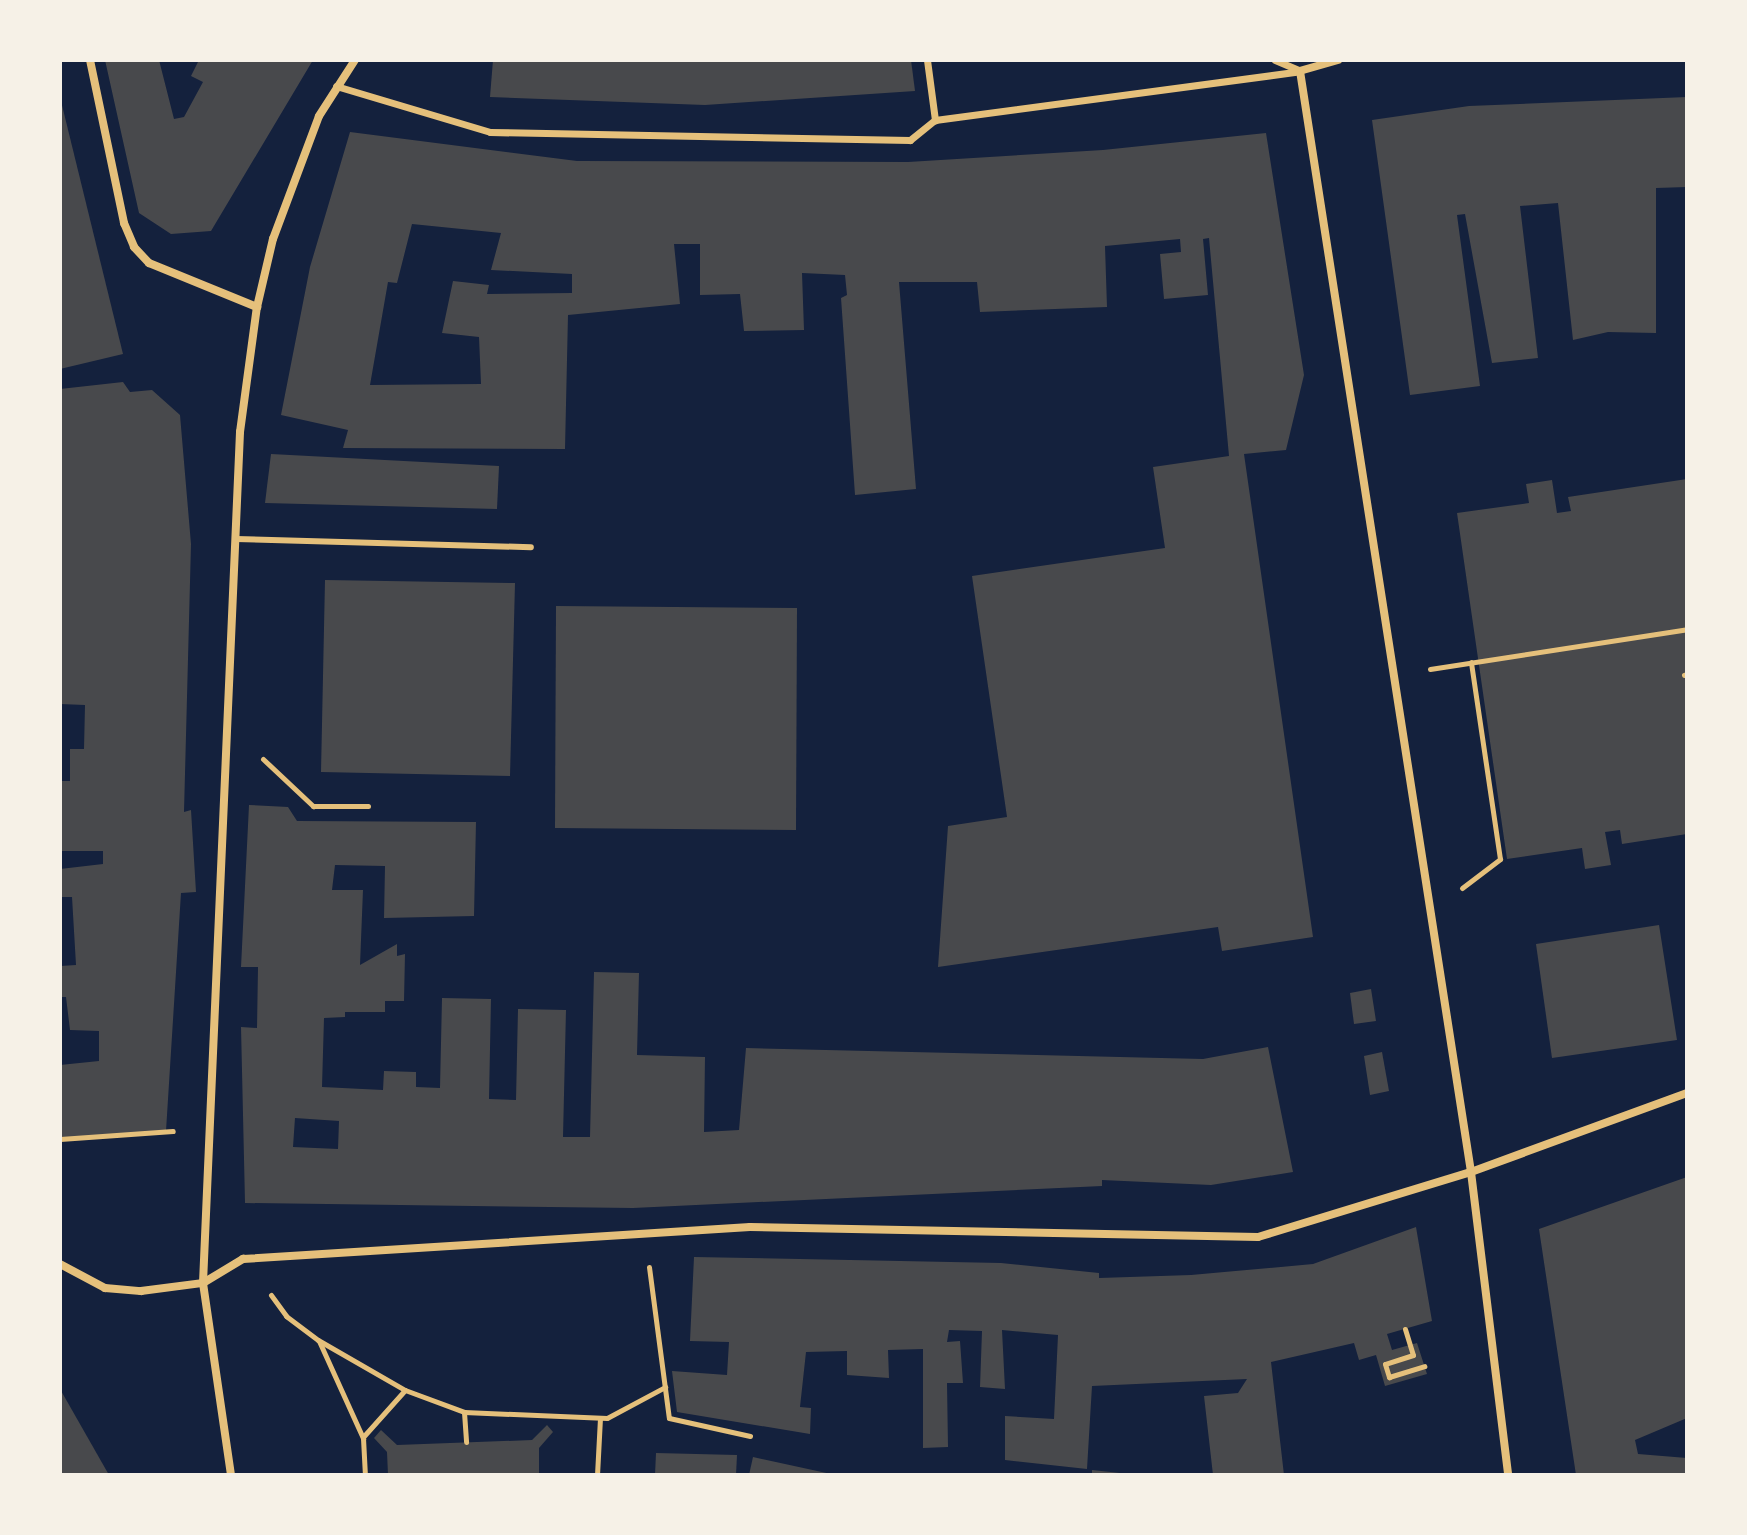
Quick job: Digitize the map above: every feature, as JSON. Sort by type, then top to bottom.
[{"type":"street","points":[[90,60],[124,223],[134,247],[149,263],[257,307]]},
{"type":"street","points":[[231,1475],[203,1283],[240,432],[257,307],[300,162],[336,86],[355,60]]},
{"type":"street","points":[[927,60],[935,120]]},
{"type":"street","points":[[1275,60],[1300,71]]},
{"type":"street","points":[[1296,60],[1471,1172],[1508,1475]]},
{"type":"street","points":[[336,86],[490,132],[910,140],[935,120],[1300,71],[1338,60]]},
{"type":"street","points":[[60,1264],[94,1284],[128,1291],[203,1283],[243,1259],[750,1227],[1258,1237],[1471,1172],[1687,1093]]},
{"type":"lane","points":[[236,539],[531,547]]},
{"type":"path","points":[[1394,676],[1687,629]]},
{"type":"path","points":[[1471,662],[1494,793],[1500,859],[1480,875]]},
{"type":"path","points":[[228,725],[313,806],[368,806]]},
{"type":"path","points":[[60,1139],[210,1134]]},
{"type":"path","points":[[644,1234],[669,1418],[750,1436]]},
{"type":"path","points":[[286,1316],[318,1340],[405,1390],[464,1412],[600,1418],[665,1387]]},
{"type":"path","points":[[1405,1329],[1413,1355],[1385,1364],[1389,1377],[1424,1366]]},
{"type":"path","points":[[318,1340],[363,1438],[365,1475]]},
{"type":"path","points":[[363,1438],[405,1390]]},
{"type":"path","points":[[464,1412],[466,1442]]},
{"type":"path","points":[[597,1475],[600,1418]]},
{"type":"building","points":[[105,60],[159,60],[174,119],[184,117],[203,82],[191,76],[199,60],[313,60],[211,231],[171,234],[139,213]]},
{"type":"building","points":[[493,60],[911,60],[915,91],[705,105],[490,97]]},
{"type":"building","points":[[60,97],[123,354],[60,369]]},
{"type":"building","points":[[1687,97],[1687,187],[1656,188],[1656,333],[1608,332],[1573,340],[1558,203],[1520,206],[1538,358],[1492,363],[1465,214],[1457,215],[1480,386],[1410,395],[1372,120],[1469,106]]},
{"type":"building","points":[[350,132],[577,161],[908,162],[1103,150],[1266,133],[1304,375],[1286,450],[1244,454],[1313,937],[1222,951],[1218,927],[938,967],[948,826],[1007,817],[972,576],[1165,548],[1153,467],[1229,456],[1209,238],[1203,239],[1208,295],[1164,299],[1160,254],[1181,252],[1180,239],[1105,246],[1107,307],[980,312],[977,282],[899,282],[916,489],[855,495],[841,298],[847,295],[845,275],[802,273],[804,330],[744,331],[740,294],[700,295],[700,244],[674,244],[680,304],[568,315],[565,449],[343,448],[348,430],[281,415],[310,267]],"holes":[[[412,224],[501,233],[491,270],[572,274],[572,293],[487,294],[489,285],[453,281],[442,333],[479,337],[481,384],[370,385],[388,282],[397,283]]]},
{"type":"building","points":[[123,382],[130,392],[152,390],[180,415],[191,544],[184,812],[191,810],[196,892],[181,893],[166,1131],[60,1139],[60,1065],[99,1061],[99,1031],[70,1030],[66,997],[60,997],[60,966],[76,965],[72,897],[60,897],[60,869],[103,864],[103,851],[60,851],[60,781],[70,781],[70,749],[84,749],[85,705],[60,704],[60,389]]},
{"type":"building","points":[[271,454],[499,466],[497,509],[265,503]]},
{"type":"building","points":[[1687,479],[1687,834],[1622,844],[1620,830],[1605,832],[1611,865],[1585,869],[1582,848],[1507,859],[1457,513],[1529,503],[1526,484],[1552,480],[1557,513],[1571,511],[1568,497]]},
{"type":"building","points":[[325,580],[515,583],[510,776],[321,772]]},
{"type":"building","points":[[556,606],[797,608],[796,830],[555,828]]},
{"type":"building","points":[[249,805],[288,807],[297,821],[476,822],[474,916],[384,918],[385,866],[335,865],[332,890],[363,890],[360,965],[397,944],[397,956],[405,954],[404,1001],[385,1001],[385,1012],[345,1012],[345,1017],[324,1018],[322,1087],[383,1090],[384,1071],[416,1072],[416,1087],[440,1088],[442,998],[491,999],[489,1099],[516,1100],[518,1009],[566,1010],[563,1137],[590,1137],[594,972],[639,973],[637,1055],[705,1057],[704,1132],[739,1130],[746,1048],[1203,1059],[1268,1047],[1293,1172],[1211,1185],[1102,1180],[1102,1186],[633,1208],[245,1203],[241,1027],[257,1028],[258,967],[241,967]],"holes":[[[295,1118],[339,1121],[338,1149],[293,1147]]]},
{"type":"building","points":[[1659,925],[1677,1040],[1552,1058],[1536,944]]},
{"type":"building","points":[[1371,989],[1376,1021],[1354,1024],[1350,993]]},
{"type":"building","points":[[1382,1052],[1389,1091],[1370,1095],[1364,1056]]},
{"type":"building","points":[[1687,1177],[1687,1418],[1635,1440],[1638,1454],[1687,1458],[1687,1475],[1576,1475],[1539,1229]]},
{"type":"building","points":[[1416,1227],[1432,1321],[1387,1334],[1392,1350],[1417,1343],[1427,1374],[1385,1386],[1376,1355],[1359,1360],[1354,1343],[1271,1362],[1284,1475],[1213,1475],[1204,1396],[1238,1393],[1247,1379],[1092,1386],[1087,1469],[1005,1460],[1005,1416],[1054,1419],[1058,1335],[1002,1330],[1005,1389],[980,1387],[982,1331],[949,1330],[947,1342],[960,1341],[963,1383],[947,1383],[948,1447],[923,1448],[923,1349],[888,1350],[889,1378],[847,1375],[847,1351],[806,1352],[800,1407],[811,1408],[810,1434],[677,1412],[672,1371],[727,1375],[729,1342],[690,1341],[694,1257],[1001,1263],[1099,1273],[1099,1278],[1191,1275],[1313,1264]]},
{"type":"building","points":[[60,1389],[109,1475],[60,1475]]},
{"type":"building","points":[[547,1425],[553,1432],[539,1448],[539,1475],[388,1475],[387,1452],[374,1438],[381,1430],[397,1445],[532,1440]]},
{"type":"building","points":[[656,1453],[737,1455],[736,1475],[655,1475]]},
{"type":"building","points":[[753,1457],[831,1474],[831,1475],[749,1475]]},
{"type":"building","points":[[1092,1470],[1120,1473],[1120,1475],[1092,1475]]}]
